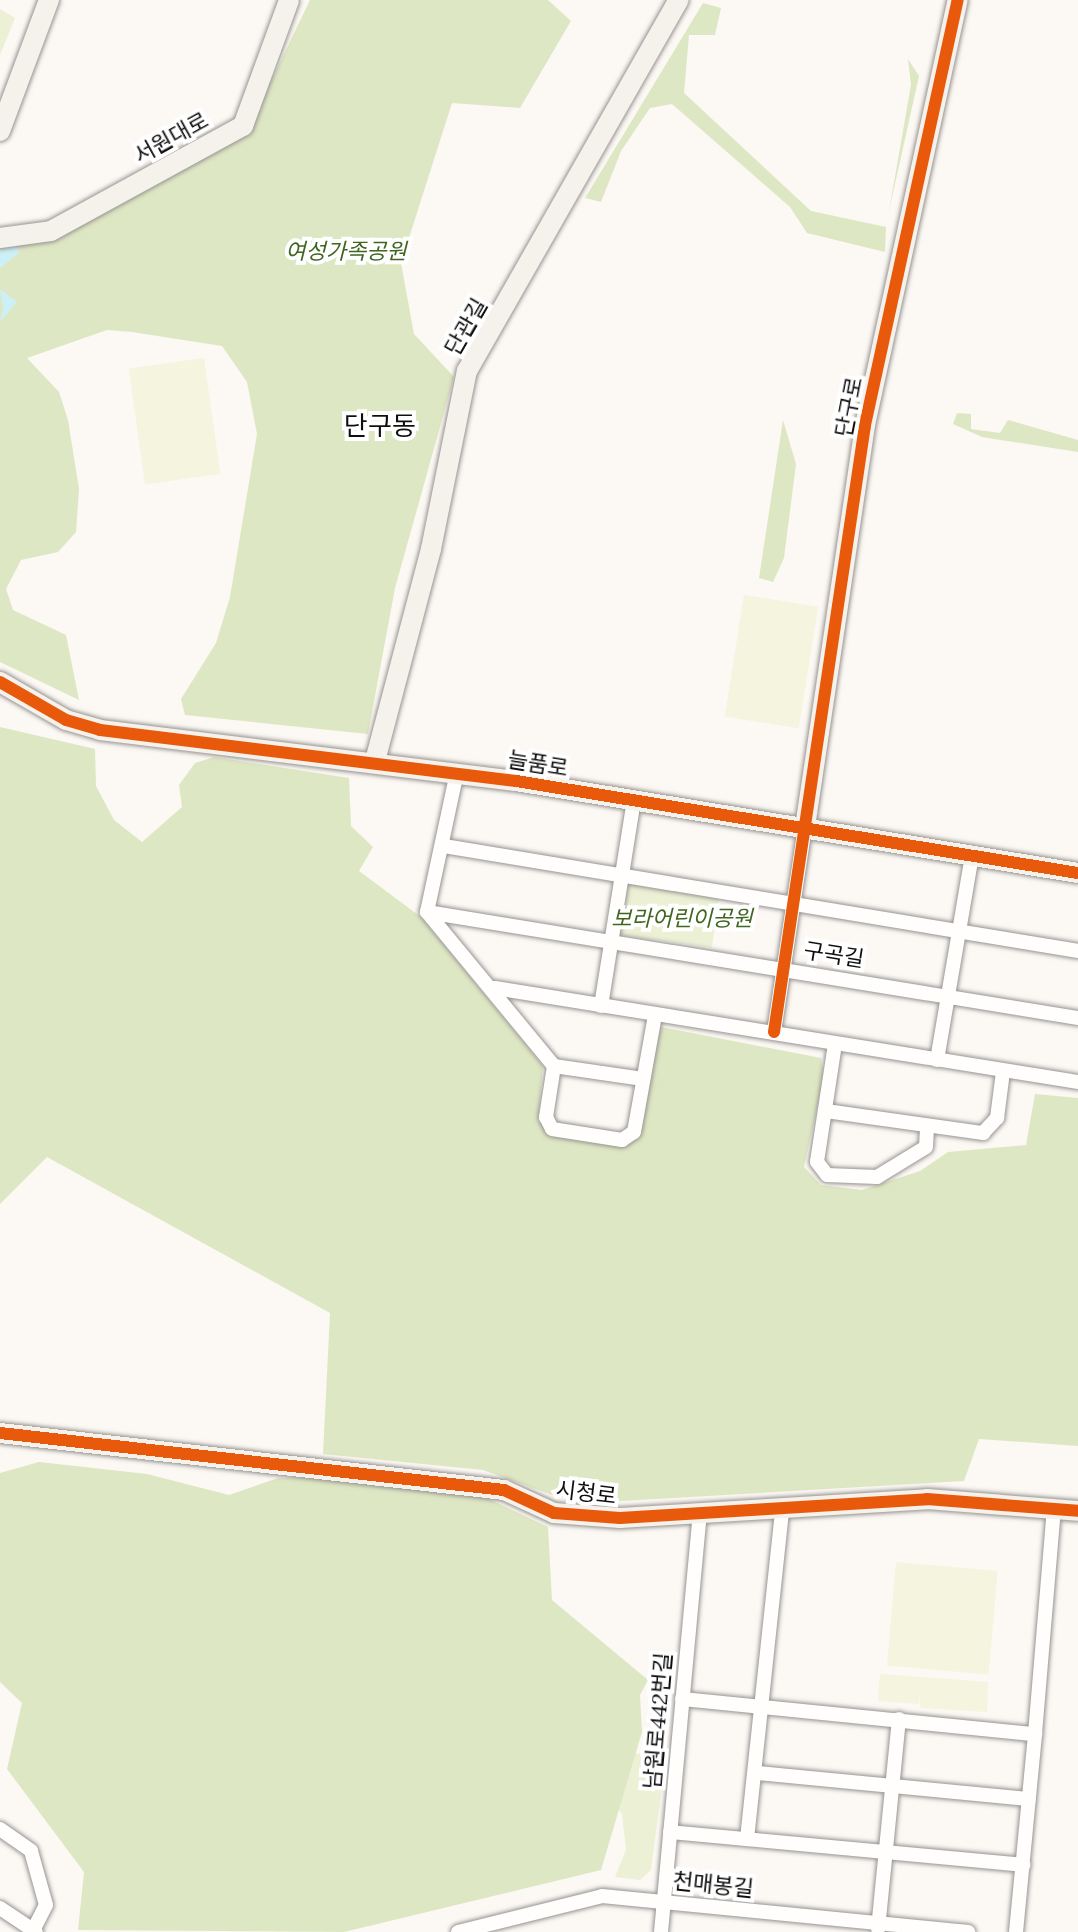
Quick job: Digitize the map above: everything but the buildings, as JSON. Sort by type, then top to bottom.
[{"type":"street","points":[[0,131],[49,0]]},
{"type":"street","name":"서원대로","points":[[0,238],[51,231],[243,126],[289,0]]},
{"type":"street","name":"단관길","points":[[375,761],[431,549],[467,371],[679,0]]},
{"type":"street","name":"단구로","points":[[805,827],[865,425],[958,0]]},
{"type":"street","name":"늘품로","points":[[0,682],[66,720],[100,730],[457,772],[1078,873]]},
{"type":"street","points":[[457,772],[444,846],[427,912],[495,988],[554,1066],[643,1079]]},
{"type":"street","points":[[601,1006],[634,799]]},
{"type":"street","points":[[774,1032],[805,827]]},
{"type":"street","name":"구곡길","points":[[444,846],[1078,951]]},
{"type":"street","points":[[937,1060],[972,856]]},
{"type":"street","name":"구곡길","points":[[427,912],[611,939],[1078,1018]]},
{"type":"street","points":[[495,988],[1078,1082]]},
{"type":"street","points":[[554,1066],[546,1117],[552,1129],[622,1140],[634,1132],[655,1015]]},
{"type":"street","points":[[835,1044],[817,1162],[827,1175],[877,1177],[926,1147],[927,1126]]},
{"type":"street","points":[[826,1111],[983,1133],[997,1118],[1003,1072]]},
{"type":"street","name":"시청로","points":[[0,1433],[504,1490],[554,1513],[700,1513],[927,1499],[1078,1511]]},
{"type":"street","points":[[747,1839],[757,1773],[782,1509]]},
{"type":"street","points":[[1016,1932],[1054,1509]]},
{"type":"street","name":"남원로442번길","points":[[661,1932],[700,1513]]},
{"type":"street","points":[[682,1699],[1035,1734]]},
{"type":"street","points":[[878,1928],[899,1719]]},
{"type":"street","points":[[757,1773],[1029,1799]]},
{"type":"street","points":[[0,1829],[31,1851],[46,1905],[34,1931],[0,1908]]},
{"type":"street","points":[[670,1832],[1023,1865]]},
{"type":"street","name":"천매봉길","points":[[458,1932],[602,1896],[878,1928],[968,1932]]},
{"type":"green space","name":"여성가족공원","points":[[310,0],[548,0],[571,21],[520,108],[452,103],[401,263],[414,334],[454,377],[395,588],[368,734],[185,715],[181,699],[216,643],[230,597],[257,434],[247,382],[222,346],[132,332],[107,330],[27,358],[59,392],[68,420],[79,489],[76,532],[58,552],[21,560],[6,589],[13,610],[66,635],[79,700],[0,662],[0,244],[245,135]]},
{"type":"green space","points":[[703,3],[721,8],[715,35],[689,35],[684,93],[811,211],[886,227],[885,252],[807,233],[790,207],[672,104],[650,108],[621,151],[601,202],[585,198]]},
{"type":"green space","points":[[0,9],[15,18],[0,55]]},
{"type":"green space","points":[[908,59],[919,76],[889,211],[911,85]]},
{"type":"green space","points":[[204,358],[220,474],[145,484],[129,369]]},
{"type":"green space","points":[[957,413],[971,414],[971,429],[1000,433],[1008,420],[1078,440],[1078,452],[982,437],[953,424]]},
{"type":"green space","points":[[783,420],[796,464],[784,558],[773,582],[759,578]]},
{"type":"green space","points":[[744,595],[818,607],[799,728],[725,716]]},
{"type":"green space","points":[[0,727],[95,749],[96,786],[114,820],[142,842],[182,807],[179,785],[195,763],[214,757],[349,778],[351,826],[373,847],[359,871],[421,917],[543,1066],[538,1121],[581,1138],[639,1131],[656,1026],[821,1058],[824,1077],[804,1167],[821,1185],[862,1190],[920,1171],[948,1152],[1026,1145],[1035,1094],[1078,1098],[1078,1446],[979,1439],[964,1481],[621,1501],[555,1496],[483,1470],[323,1454],[330,1313],[47,1157],[0,1204]]},
{"type":"green space","name":"보라어린이공원","points":[[625,883],[719,896],[712,948],[618,934]]},
{"type":"green space","points":[[39,1462],[147,1474],[229,1495],[278,1478],[320,1477],[483,1496],[548,1527],[552,1600],[648,1680],[640,1695],[642,1732],[601,1870],[344,1932],[78,1930],[84,1872],[7,1769],[22,1703],[0,1682],[0,1473]]},
{"type":"green space","points":[[896,1562],[998,1571],[989,1674],[887,1666]]},
{"type":"green space","points":[[880,1674],[988,1682],[987,1712],[920,1708],[920,1689],[919,1704],[878,1701]]},
{"type":"green space","points":[[631,1753],[666,1756],[651,1870],[640,1880],[615,1877],[626,1850],[622,1814],[600,1789]]},
{"type":"water","points":[[15,245],[20,252],[0,268],[0,249]]},
{"type":"water","points":[[0,289],[17,302],[0,322],[3,309]]},
{"type":"cycle path","points":[[774,1032],[865,425],[958,0]]},
{"type":"cycle path","points":[[0,682],[66,720],[100,730],[516,781],[1078,873]]},
{"type":"cycle path","points":[[0,1433],[504,1490],[554,1513],[620,1518],[927,1499],[1078,1511]]},
{"type":"district","name":"단구동","points":[[380,426]]}]
